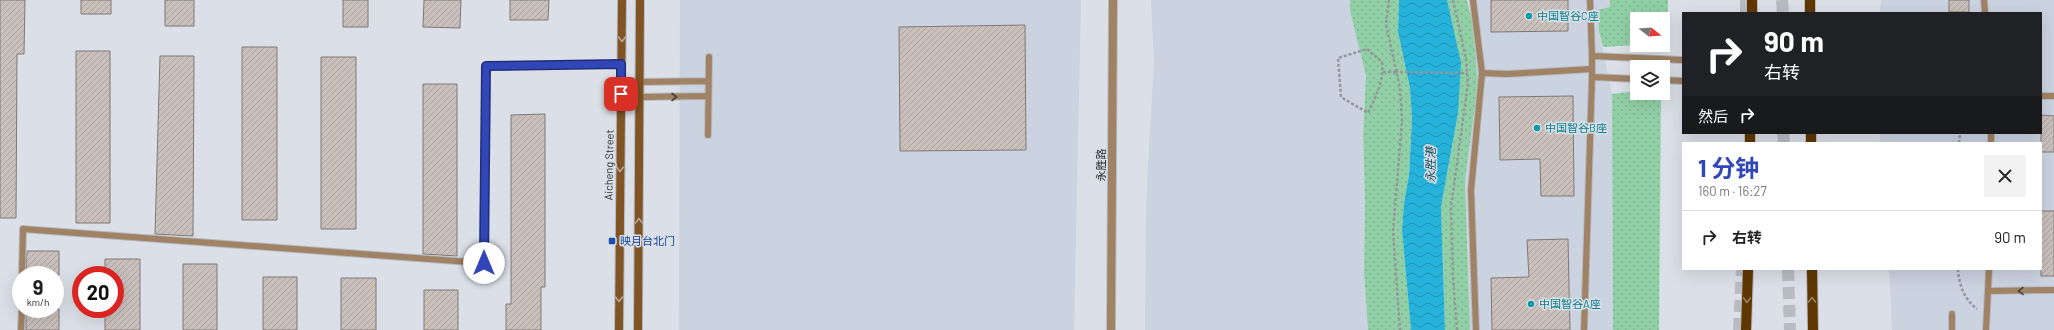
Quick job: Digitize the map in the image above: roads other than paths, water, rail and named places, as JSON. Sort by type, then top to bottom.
[{"type":"main road","points":[[1752,0],[1752,12]]},
{"type":"main road","points":[[1810,0],[1810,12]]},
{"type":"main road","points":[[1746,330],[1748,270]]},
{"type":"main road","points":[[1812,270],[1813,330]]},
{"type":"street","name":"Aicheng Street","points":[[619,330],[622,0]]},
{"type":"street","points":[[638,330],[640,0]]},
{"type":"street","name":"永胜路","points":[[1111,330],[1113,0]]},
{"type":"lane","points":[[1473,0],[1482,73],[1471,190],[1476,330]]},
{"type":"lane","points":[[1584,330],[1592,77],[1590,0]]},
{"type":"lane","points":[[1984,0],[1985,12]]},
{"type":"lane","points":[[708,136],[709,56]]},
{"type":"lane","points":[[1592,56],[1682,60]]},
{"type":"lane","points":[[22,266],[23,229],[484,263],[486,66],[621,64]]},
{"type":"lane","points":[[1482,73],[1507,74],[1592,69]]},
{"type":"lane","points":[[1592,77],[1630,79]]},
{"type":"lane","points":[[1670,80],[1682,81]]},
{"type":"lane","points":[[640,82],[708,81]]},
{"type":"lane","points":[[640,97],[708,96]]},
{"type":"lane","points":[[2042,96],[2054,96]]},
{"type":"lane","points":[[1986,330],[1989,270]]},
{"type":"lane","points":[[1989,291],[2054,290]]},
{"type":"lane","points":[[1952,314],[1952,330]]},
{"type":"lane","points":[[22,318],[22,330]]},
{"type":"water","name":"永胜港","points":[[1399,0],[1447,0],[1461,63],[1458,113],[1441,207],[1445,330],[1411,330],[1402,230],[1404,203],[1409,175],[1412,119],[1410,88],[1398,32]]},
{"type":"tunnel","points":[[1746,0],[1746,12]]},
{"type":"tunnel","points":[[1782,0],[1783,12]]},
{"type":"tunnel","points":[[1783,134],[1784,142]]},
{"type":"tunnel","points":[[1739,330],[1742,270]]},
{"type":"tunnel","points":[[1788,270],[1790,330]]},
{"type":"place","name":"中国智谷C座","points":[[1529,16]]},
{"type":"place","name":"中国智谷B座","points":[[1537,128]]},
{"type":"place","name":"映月台北门","points":[[612,241]]},
{"type":"place","name":"中国智谷A座","points":[[1531,304]]}]
